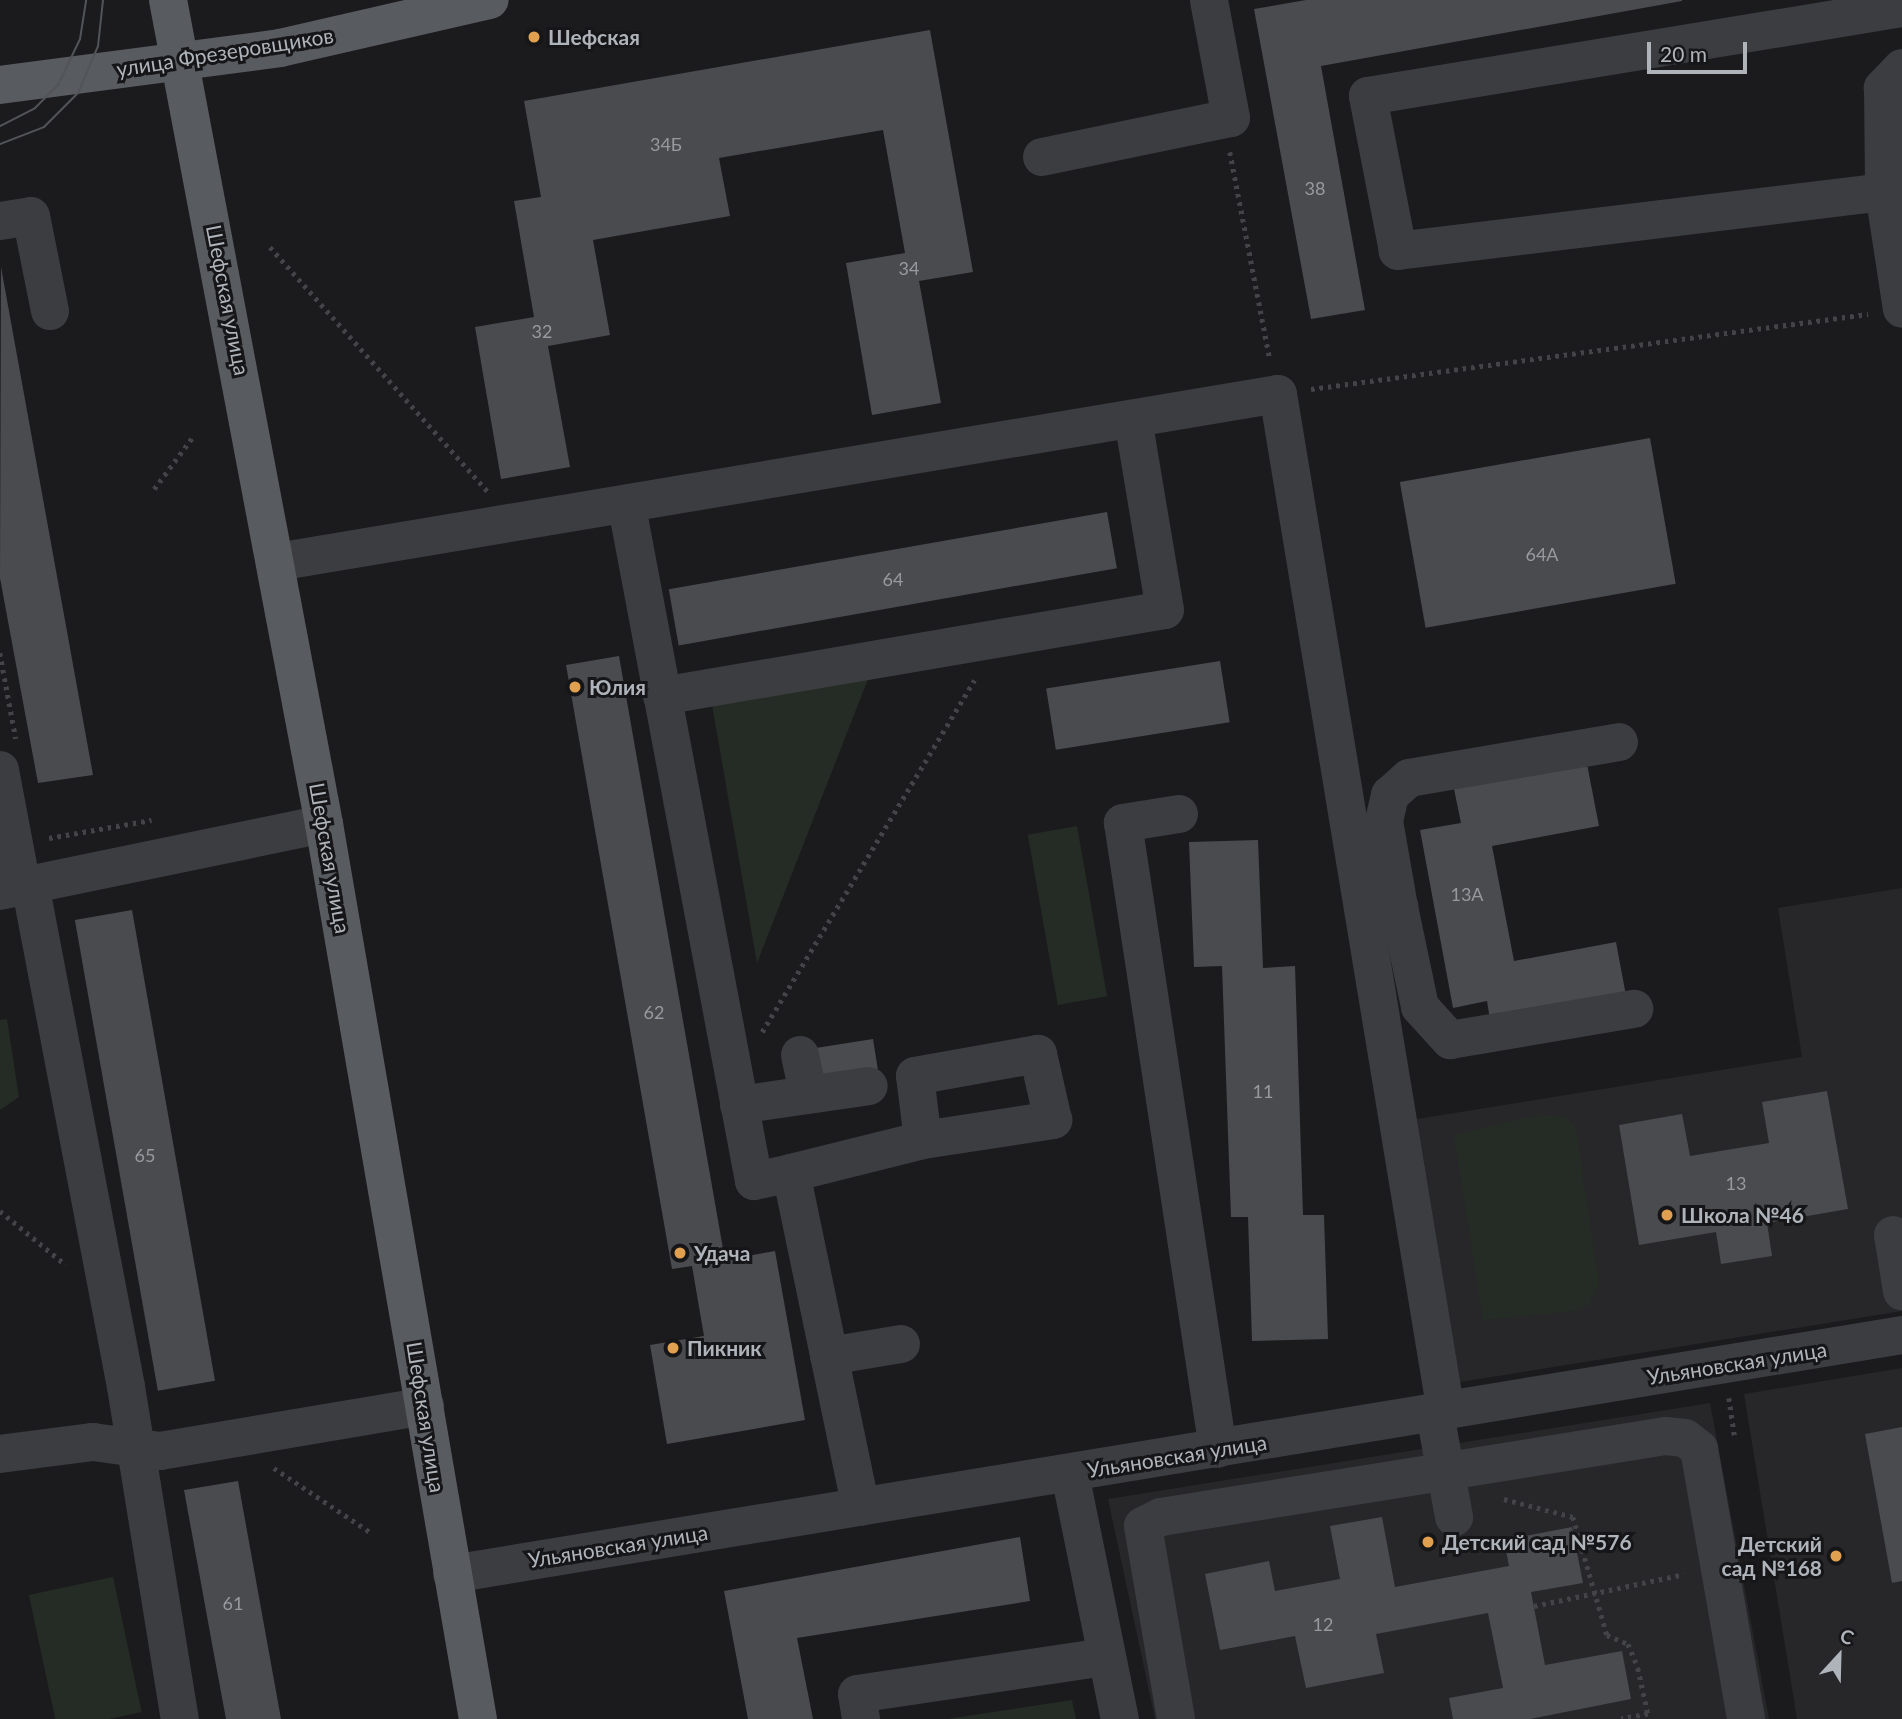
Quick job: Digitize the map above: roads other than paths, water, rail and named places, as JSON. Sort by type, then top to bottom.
[{"type":"main road","name":"Шефская улица","points":[[168,0],[277,562],[478,1719]]},
{"type":"main road","name":"улица Фрезеровщиков","points":[[0,85],[280,48],[490,0]]},
{"type":"street","points":[[1042,157],[1231,117],[1209,0]]},
{"type":"street","points":[[1884,192],[1398,251],[1368,96],[1902,8]]},
{"type":"street","points":[[1888,311],[1883,88],[1902,68]]},
{"type":"street","points":[[0,221],[31,216],[50,311]]},
{"type":"street","points":[[277,562],[627,508],[1278,394],[1381,910],[1448,1489]]},
{"type":"street","points":[[662,696],[1165,610],[1133,419]]},
{"type":"street","points":[[627,508],[754,1181],[923,1140]]},
{"type":"street","points":[[1619,742],[1409,778],[1390,795],[1384,821],[1381,910],[1420,1007],[1450,1040],[1634,1009]]},
{"type":"street","points":[[9,758],[17,887],[107,1299],[180,1719]]},
{"type":"street","points":[[1179,814],[1123,823],[1218,1449]]},
{"type":"street","points":[[17,887],[324,824]]},
{"type":"street","points":[[800,1055],[808,1094]]},
{"type":"street","points":[[735,1088],[808,1094],[869,1086]]},
{"type":"street","points":[[791,1173],[861,1507]]},
{"type":"street","points":[[1893,1235],[1902,1291]]},
{"type":"street","name":"Ульяновская улица","points":[[452,1574],[1902,1335]]},
{"type":"street","points":[[829,1356],[901,1344]]},
{"type":"street","points":[[0,1454],[93,1442],[160,1451],[425,1406]]},
{"type":"street","points":[[1176,1719],[1143,1526],[1161,1517],[1448,1489],[1685,1438],[1699,1449],[1746,1719]]},
{"type":"street","points":[[1070,1474],[1120,1719]]},
{"type":"street","points":[[861,1719],[858,1694],[1106,1657]]},
{"type":"tram line","points":[[0,126],[35,108],[58,85],[80,39],[86,0]]},
{"type":"tram line","points":[[0,144],[44,127],[78,93],[98,46],[103,0]]},
{"type":"place","name":"Шефская","points":[[534,37]]},
{"type":"place","name":"Юлия","points":[[575,687]]},
{"type":"place","name":"Школа №46","points":[[1667,1215]]},
{"type":"place","name":"Удача","points":[[680,1253]]},
{"type":"place","name":"Пикник","points":[[673,1348]]},
{"type":"place","name":"Детский сад №576","points":[[1428,1542]]},
{"type":"place","name":"Детский сад №168","points":[[1836,1556]]}]
